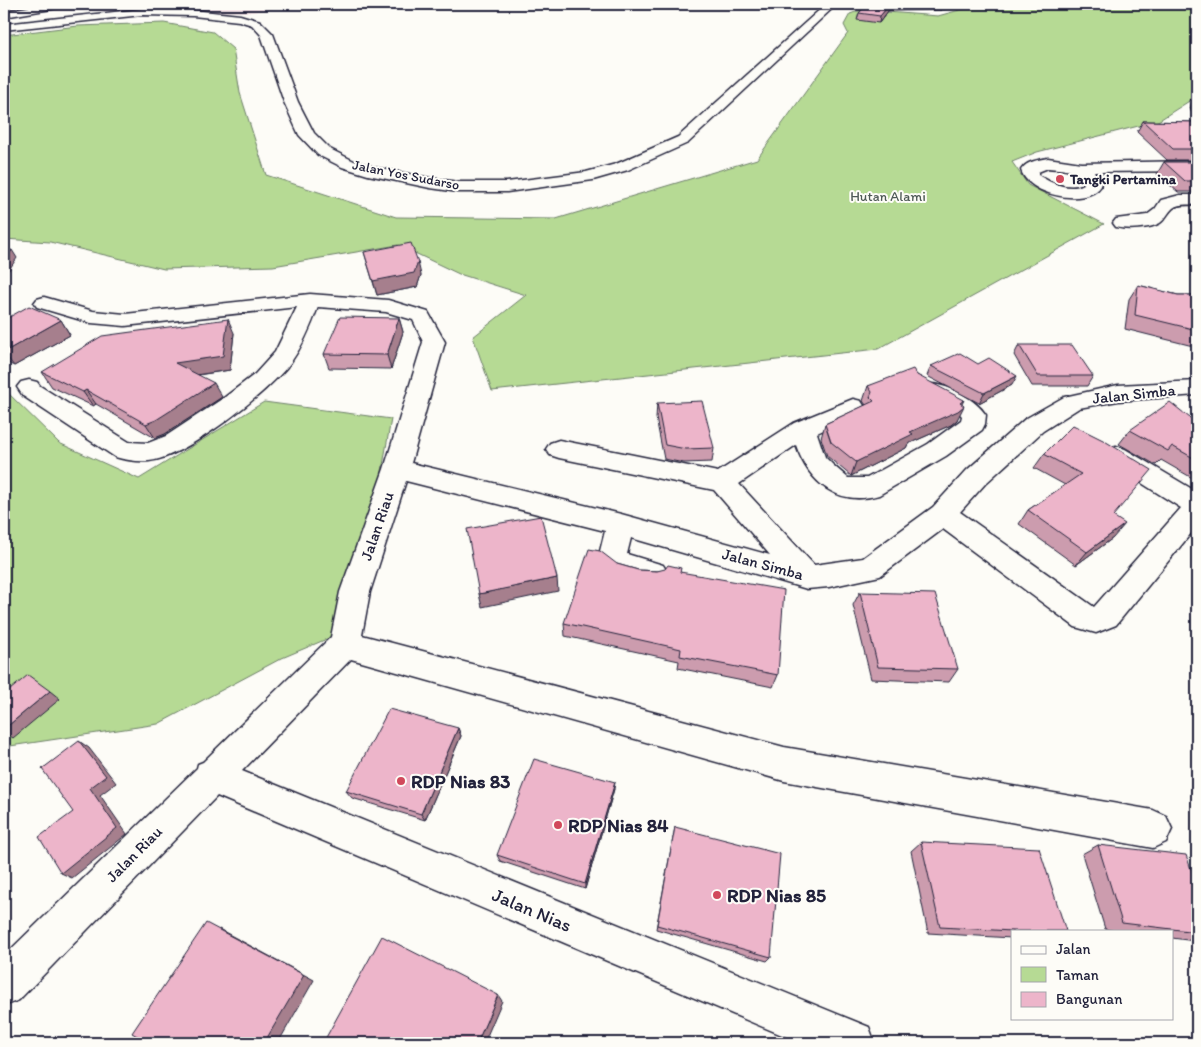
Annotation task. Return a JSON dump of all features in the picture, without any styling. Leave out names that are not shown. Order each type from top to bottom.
[{"type":"street","points":[[4,14],[63,4]]},
{"type":"street","name":"Jalan Yos Sudarso","points":[[4,27],[142,12],[193,12],[240,18],[256,23],[267,34],[292,102],[307,135],[324,152],[348,164],[374,172],[430,183],[458,187],[507,187],[587,177],[622,167],[683,140],[832,4]]},
{"type":"street","points":[[1197,101],[1197,108]]},
{"type":"street","points":[[1081,168],[1197,166]]},
{"type":"street","points":[[1122,223],[1152,220],[1161,214],[1167,204],[1180,200],[1197,200]]},
{"type":"street","points":[[29,387],[31,391],[124,451],[150,452],[162,449],[175,442],[259,381],[283,357],[298,331],[310,300]]},
{"type":"street","name":"Jalan Riau","points":[[4,985],[345,644],[355,592],[397,469],[434,342],[421,316],[388,306],[310,300],[125,320],[91,317],[44,303]]},
{"type":"street","points":[[803,429],[814,461],[834,482],[842,487],[870,488],[937,450],[973,424],[974,415],[968,408],[920,383]]},
{"type":"street","name":"Jalan Simba","points":[[397,469],[621,525],[807,577],[829,575],[870,568],[943,514],[976,477],[1034,425],[1072,402],[1118,393],[1197,388]]},
{"type":"street","points":[[722,482],[803,429],[853,407]]},
{"type":"street","points":[[943,514],[1086,618],[1096,620],[1105,616],[1197,507],[1105,448]]},
{"type":"street","points":[[559,449],[722,482],[807,577]]},
{"type":"street","points":[[621,525],[612,559],[621,565],[653,573]]},
{"type":"street","points":[[345,644],[784,764],[1153,829]]},
{"type":"street","name":"Jalan Nias","points":[[211,776],[852,1043]]},
{"type":"shaded area","points":[[28,4],[295,4],[253,12],[4,10],[4,8]]},
{"type":"green space","name":"Hutan Alami","points":[[981,4],[1197,4],[1197,96],[1158,121],[1037,152],[1012,162],[1028,185],[1104,224],[878,349],[492,391],[473,337],[526,295],[459,274],[398,245],[273,266],[164,269],[50,242],[4,239],[4,35],[78,26],[164,23],[213,32],[233,49],[240,93],[266,175],[396,217],[556,219],[757,159],[848,33],[844,25],[850,14],[861,10],[938,16]]},
{"type":"green space","points":[[4,389],[59,443],[139,479],[264,402],[391,419],[355,627],[282,658],[158,724],[10,746],[4,742]]},
{"type":"building","points":[[867,4],[890,4],[880,16],[859,13]]},
{"type":"building","points":[[1143,121],[1197,122],[1197,149],[1173,149]]},
{"type":"building","points":[[1164,162],[1197,162],[1197,181],[1185,181]]},
{"type":"building","points":[[411,243],[418,262],[414,273],[373,281],[364,252]]},
{"type":"building","points":[[12,250],[4,261],[4,251]]},
{"type":"building","points":[[1138,285],[1178,295],[1197,295],[1197,330],[1135,315]]},
{"type":"building","points":[[29,306],[61,320],[4,352],[4,320]]},
{"type":"building","points":[[340,317],[399,318],[387,355],[324,354]]},
{"type":"building","points":[[228,319],[223,356],[175,363],[214,383],[156,420],[146,424],[86,390],[83,392],[42,372],[102,336]]},
{"type":"building","points":[[1019,345],[1072,345],[1093,376],[1038,376]]},
{"type":"building","points":[[960,353],[978,364],[989,358],[1017,376],[984,393],[931,366]]},
{"type":"building","points":[[913,369],[917,375],[964,400],[960,403],[964,406],[958,411],[910,432],[913,434],[856,462],[831,442],[825,424],[874,401],[870,397],[872,392],[868,386]]},
{"type":"building","points":[[702,401],[714,448],[686,449],[665,445],[657,403]]},
{"type":"building","points":[[1170,402],[1190,418],[1197,420],[1197,460],[1172,446],[1168,451],[1130,430]]},
{"type":"building","points":[[1073,425],[1103,440],[1152,470],[1113,516],[1125,524],[1087,552],[1028,510],[1081,474],[1044,454]]},
{"type":"building","points":[[541,516],[557,578],[479,594],[467,529]]},
{"type":"building","points":[[589,549],[600,551],[617,564],[638,570],[657,571],[665,569],[668,565],[681,568],[680,572],[784,590],[778,675],[680,656],[681,649],[564,623]]},
{"type":"building","points":[[860,592],[935,594],[958,669],[878,667]]},
{"type":"building","points":[[28,675],[50,691],[4,729],[4,695]]},
{"type":"building","name":"RDP Nias 83","points":[[389,709],[458,728],[421,814],[346,791]]},
{"type":"building","points":[[79,741],[106,776],[90,788],[117,828],[61,873],[39,837],[73,812],[42,769]]},
{"type":"building","name":"RDP Nias 84","points":[[534,759],[615,782],[585,884],[497,855]]},
{"type":"building","name":"RDP Nias 85","points":[[675,827],[780,854],[771,957],[657,925]]},
{"type":"building","points":[[921,842],[1039,848],[1066,930],[1011,931],[940,927]]},
{"type":"building","points":[[1098,845],[1186,855],[1197,886],[1197,932],[1122,923]]},
{"type":"building","points":[[206,923],[304,975],[264,1043],[149,1043],[132,1033]]},
{"type":"building","points":[[382,936],[498,995],[477,1043],[323,1043]]},
{"type":"place","name":"Tangki Pertamina","points":[[1060,179]]},
{"type":"place","name":"RDP Nias 83","points":[[401,781]]},
{"type":"place","name":"RDP Nias 84","points":[[558,825]]},
{"type":"place","name":"RDP Nias 85","points":[[717,895]]}]
